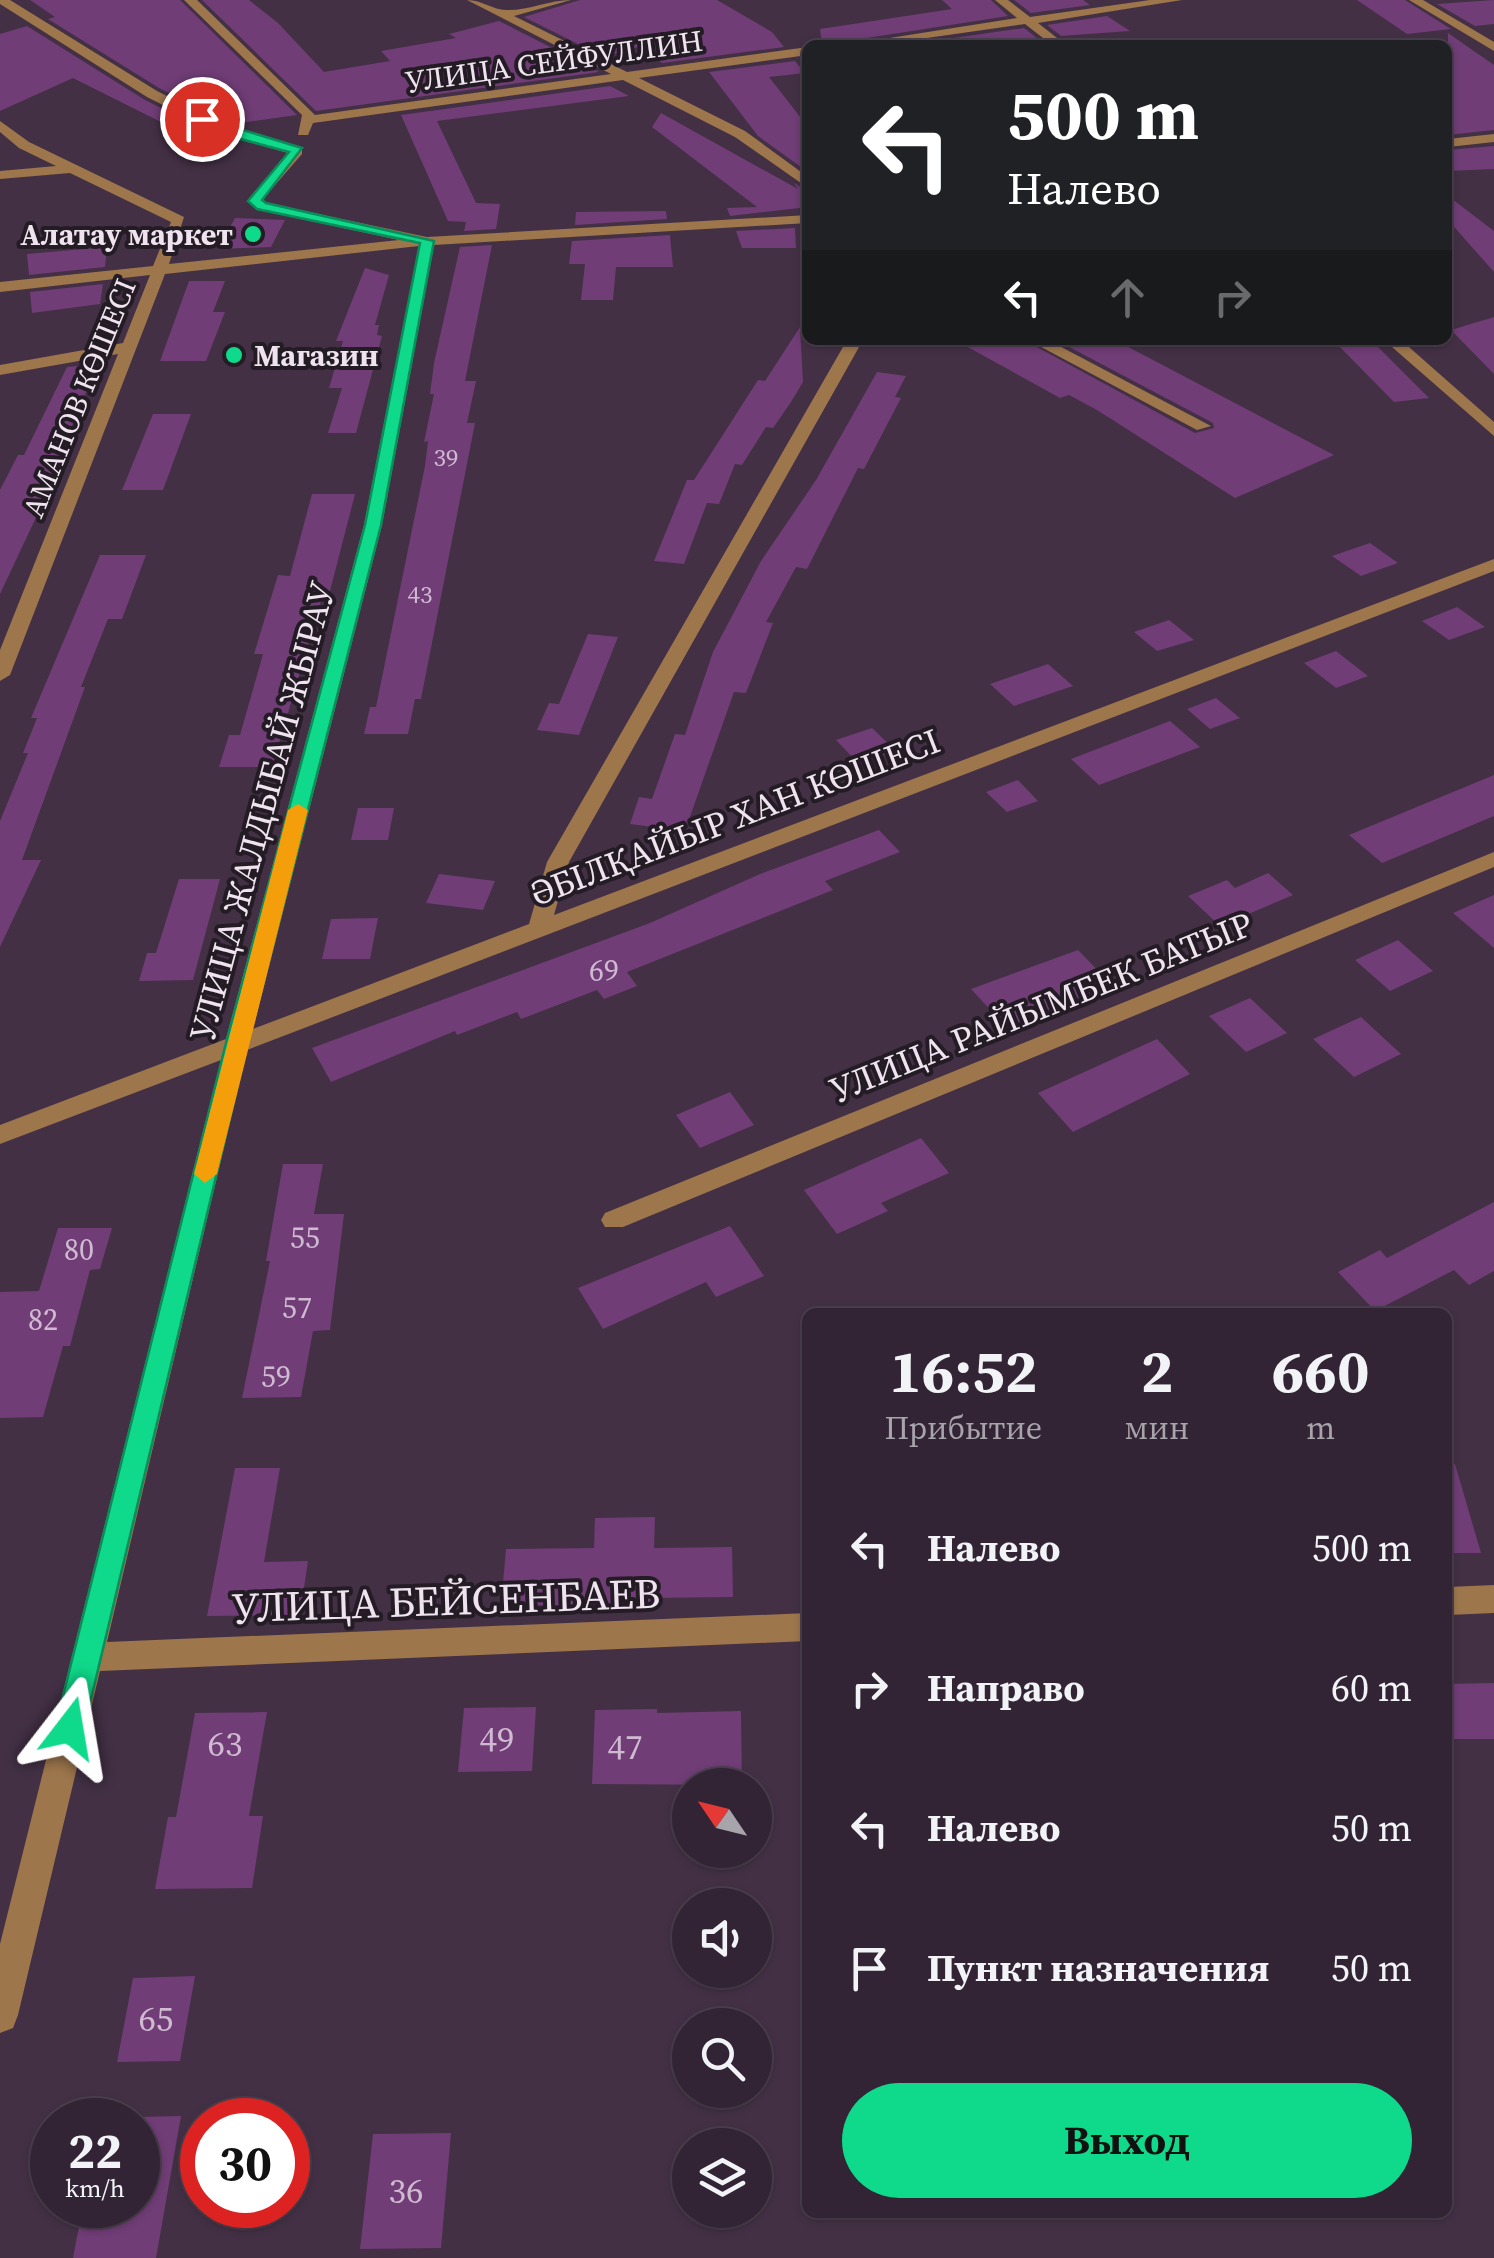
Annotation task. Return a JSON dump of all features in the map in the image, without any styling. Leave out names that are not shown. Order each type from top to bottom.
[{"type":"street","points":[[2,0],[167,101],[226,131],[298,151]]},
{"type":"street","points":[[190,0],[309,114],[298,151],[254,201],[427,241]]},
{"type":"street","points":[[472,0],[740,134],[802,180]]},
{"type":"street","points":[[502,14],[565,0]]},
{"type":"street","points":[[1001,0],[1054,40]]},
{"type":"street","points":[[887,40],[1176,0]]},
{"type":"street","points":[[1416,0],[1494,47]]},
{"type":"street","name":"УЛИЦА СЕЙФУЛЛИН","points":[[307,120],[802,52]]},
{"type":"street","name":"АМАНОВ КӨШЕСІ","points":[[0,125],[24,145],[178,220],[0,674]]},
{"type":"street","points":[[1452,143],[1494,138]]},
{"type":"street","points":[[0,175],[74,169]]},
{"type":"street","points":[[0,287],[427,241],[802,219]]},
{"type":"street","name":"УЛИЦА ЖАЛДЫБАЙ ЖЫРАУ","points":[[0,2015],[237,1043],[373,525],[427,241]]},
{"type":"street","points":[[540,926],[558,862],[852,345]]},
{"type":"street","points":[[1046,345],[1203,426]]},
{"type":"street","points":[[1398,345],[1494,431]]},
{"type":"street","points":[[0,370],[129,348]]},
{"type":"street","name":"ӘБІЛҚАЙЫР ХАН КӨШЕСІ","points":[[0,1135],[1494,565]]},
{"type":"street","name":"УЛИЦА РАЙЫМБЕК БАТЫР","points":[[614,1220],[1494,859]]},
{"type":"street","points":[[1452,1601],[1494,1599]]},
{"type":"street","name":"УЛИЦА БЕЙСЕНБАЕВ","points":[[87,1657],[802,1627]]},
{"type":"building","points":[[30,0],[180,0],[297,115],[232,124],[159,88],[48,19],[55,17]]},
{"type":"building","points":[[202,0],[249,0],[278,23],[324,72],[390,61],[381,51],[456,38],[449,34],[499,21],[599,72],[316,111]]},
{"type":"building","points":[[580,0],[717,0],[772,32],[784,47],[662,63],[642,46],[604,57],[524,17]]},
{"type":"building","points":[[942,0],[991,0],[1008,16],[854,40],[821,40],[820,29],[952,9]]},
{"type":"building","points":[[1014,0],[1083,0],[1090,5],[1031,13]]},
{"type":"building","points":[[1357,0],[1405,0],[1451,29],[1407,34]]},
{"type":"building","points":[[1494,0],[1494,24],[1475,26],[1437,4]]},
{"type":"building","points":[[1107,16],[1130,31],[1061,36],[1047,25]]},
{"type":"building","points":[[27,26],[145,100],[209,132],[189,136],[73,78],[0,111],[0,34]]},
{"type":"building","points":[[1024,28],[1038,39],[1028,40],[940,40]]},
{"type":"building","points":[[1448,33],[1494,65],[1494,130],[1452,135],[1452,40],[1448,40]]},
{"type":"building","points":[[795,61],[802,73],[769,77],[802,119],[802,168],[758,136],[709,72]]},
{"type":"building","points":[[610,86],[629,96],[437,121],[476,203],[500,204],[496,229],[464,231],[466,222],[448,221],[401,115]]},
{"type":"building","points":[[661,113],[798,189],[794,183],[802,188],[802,208],[730,216],[727,208],[757,207],[652,127]]},
{"type":"building","points":[[1494,146],[1494,169],[1452,171],[1452,150]]},
{"type":"building","points":[[1452,199],[1494,231],[1494,272],[1452,225]]},
{"type":"building","points":[[666,211],[667,219],[575,225],[576,212]]},
{"type":"building","points":[[235,218],[285,220],[271,247],[218,249]]},
{"type":"building","points":[[795,228],[796,248],[742,248],[736,231]]},
{"type":"building","points":[[670,235],[673,267],[616,267],[613,300],[581,300],[585,264],[569,264],[572,241]]},
{"type":"building","points":[[492,245],[465,381],[476,381],[467,423],[475,423],[421,699],[415,699],[408,734],[364,734],[370,707],[376,707],[425,466],[428,441],[424,442],[434,394],[430,394],[434,363],[460,247]]},
{"type":"building","points":[[107,247],[105,267],[29,275],[27,254]]},
{"type":"building","points":[[365,268],[389,275],[375,325],[379,325],[377,335],[382,336],[356,433],[328,433],[342,388],[329,388],[343,341],[336,341]]},
{"type":"building","points":[[189,281],[225,281],[213,312],[225,312],[206,361],[160,361]]},
{"type":"building","points":[[103,284],[100,304],[32,313],[30,292]]},
{"type":"building","points":[[1494,317],[1494,374],[1452,331]]},
{"type":"building","points":[[800,327],[803,382],[791,402],[773,428],[766,427],[742,465],[735,464],[719,504],[707,503],[684,564],[654,561],[687,480],[694,480],[758,380],[765,381]]},
{"type":"building","points":[[964,345],[1033,345],[1195,433],[1214,428],[1213,423],[1065,345],[1125,345],[1334,455],[1235,498],[1097,410],[1069,395],[1060,398]]},
{"type":"building","points":[[1338,345],[1376,345],[1429,398],[1394,402]]},
{"type":"building","points":[[98,364],[45,490],[49,490],[0,594],[0,490],[18,455],[24,455],[67,367]]},
{"type":"building","points":[[877,372],[906,376],[895,397],[901,398],[864,469],[858,468],[807,569],[796,567],[766,622],[773,623],[746,693],[734,692],[685,831],[630,824],[639,797],[652,799],[675,734],[685,735],[713,652],[761,561],[816,480]]},
{"type":"building","points":[[153,414],[191,414],[163,490],[122,490]]},
{"type":"building","points":[[312,494],[355,494],[330,591],[324,591],[272,767],[219,767],[229,735],[240,735],[263,654],[254,654],[278,575],[290,576]]},
{"type":"building","points":[[1370,543],[1398,563],[1361,576],[1332,556]]},
{"type":"building","points":[[100,555],[146,555],[122,619],[108,619],[81,687],[85,687],[22,860],[41,860],[0,947],[0,821],[28,753],[23,753],[37,718],[31,718]]},
{"type":"building","points":[[1457,607],[1485,627],[1449,640],[1422,621]]},
{"type":"building","points":[[1169,620],[1194,640],[1157,651],[1134,632]]},
{"type":"building","points":[[588,634],[618,637],[579,735],[537,730],[549,703],[559,704]]},
{"type":"building","points":[[1336,651],[1368,676],[1336,688],[1304,663]]},
{"type":"building","points":[[1048,664],[1073,686],[1014,706],[990,684]]},
{"type":"building","points":[[1216,698],[1240,718],[1210,729],[1187,709]]},
{"type":"building","points":[[1170,721],[1200,747],[1099,785],[1071,759]]},
{"type":"building","points":[[872,728],[896,751],[859,764],[836,740]]},
{"type":"building","points":[[1494,775],[1494,816],[1382,863],[1349,835]]},
{"type":"building","points":[[1018,780],[1038,801],[1007,812],[986,792]]},
{"type":"building","points":[[358,808],[394,808],[388,840],[351,840]]},
{"type":"building","points":[[879,830],[900,852],[825,881],[833,890],[627,972],[637,986],[604,999],[597,990],[521,1019],[517,1012],[457,1035],[455,1031],[331,1082],[312,1048],[650,923],[760,874]]},
{"type":"building","points":[[1268,873],[1293,895],[1220,926],[1188,896],[1227,880],[1235,888]]},
{"type":"building","points":[[439,874],[495,881],[483,910],[426,903]]},
{"type":"building","points":[[179,879],[220,879],[193,980],[139,981],[147,953],[156,953]]},
{"type":"building","points":[[1494,895],[1494,948],[1453,913]]},
{"type":"building","points":[[378,918],[370,959],[322,959],[331,919]]},
{"type":"building","points":[[1398,940],[1433,971],[1390,991],[1355,960]]},
{"type":"building","points":[[1078,950],[1111,984],[1006,1027],[971,989]]},
{"type":"building","points":[[1250,998],[1287,1033],[1246,1052],[1209,1016]]},
{"type":"building","points":[[1361,1017],[1401,1054],[1354,1077],[1313,1039]]},
{"type":"building","points":[[1157,1039],[1190,1074],[1073,1132],[1038,1093]]},
{"type":"building","points":[[730,1092],[754,1125],[700,1148],[676,1115]]},
{"type":"building","points":[[921,1138],[949,1173],[881,1203],[888,1211],[837,1234],[804,1190]]},
{"type":"building","points":[[283,1164],[323,1164],[314,1214],[344,1214],[330,1330],[313,1331],[301,1397],[242,1398],[270,1261],[266,1261]]},
{"type":"building","points":[[1494,1202],[1494,1271],[1469,1285],[1454,1270],[1381,1308],[1372,1308],[1338,1272],[1380,1250],[1387,1258]]},
{"type":"building","points":[[730,1226],[764,1276],[716,1297],[706,1282],[603,1329],[578,1288]]},
{"type":"building","points":[[58,1228],[112,1228],[100,1269],[90,1270],[70,1346],[63,1346],[43,1417],[0,1418],[0,1292],[39,1291]]},
{"type":"building","points":[[1455,1464],[1481,1553],[1452,1553]]},
{"type":"building","points":[[235,1468],[280,1468],[264,1562],[308,1561],[300,1615],[207,1616]]},
{"type":"building","points":[[655,1517],[654,1548],[732,1547],[733,1597],[653,1598],[653,1606],[501,1605],[506,1549],[594,1548],[595,1518]]},
{"type":"building","points":[[1494,1683],[1494,1739],[1452,1739],[1452,1684]]},
{"type":"building","points":[[536,1707],[532,1771],[458,1772],[464,1708]]},
{"type":"building","points":[[595,1710],[741,1711],[742,1768],[672,1768],[672,1785],[592,1784]]},
{"type":"building","points":[[267,1712],[249,1816],[263,1816],[252,1888],[155,1889],[168,1817],[176,1817],[195,1713]]},
{"type":"building","points":[[195,1976],[180,2061],[117,2062],[133,1978]]},
{"type":"building","points":[[160,2116],[180,2116],[180,2122],[156,2258],[73,2258],[79,2228],[160,2228]]},
{"type":"building","points":[[451,2133],[441,2248],[360,2249],[373,2134]]},
{"type":"slow traffic","points":[[205,1174],[298,810]]},
{"type":"place","name":"Алатау маркет","points":[[253,234]]},
{"type":"place","name":"Магазин","points":[[234,355]]},
{"type":"route","points":[[70,1728],[237,1043],[373,525],[427,241],[262,206],[254,201],[298,151],[226,131],[202,119]]}]
